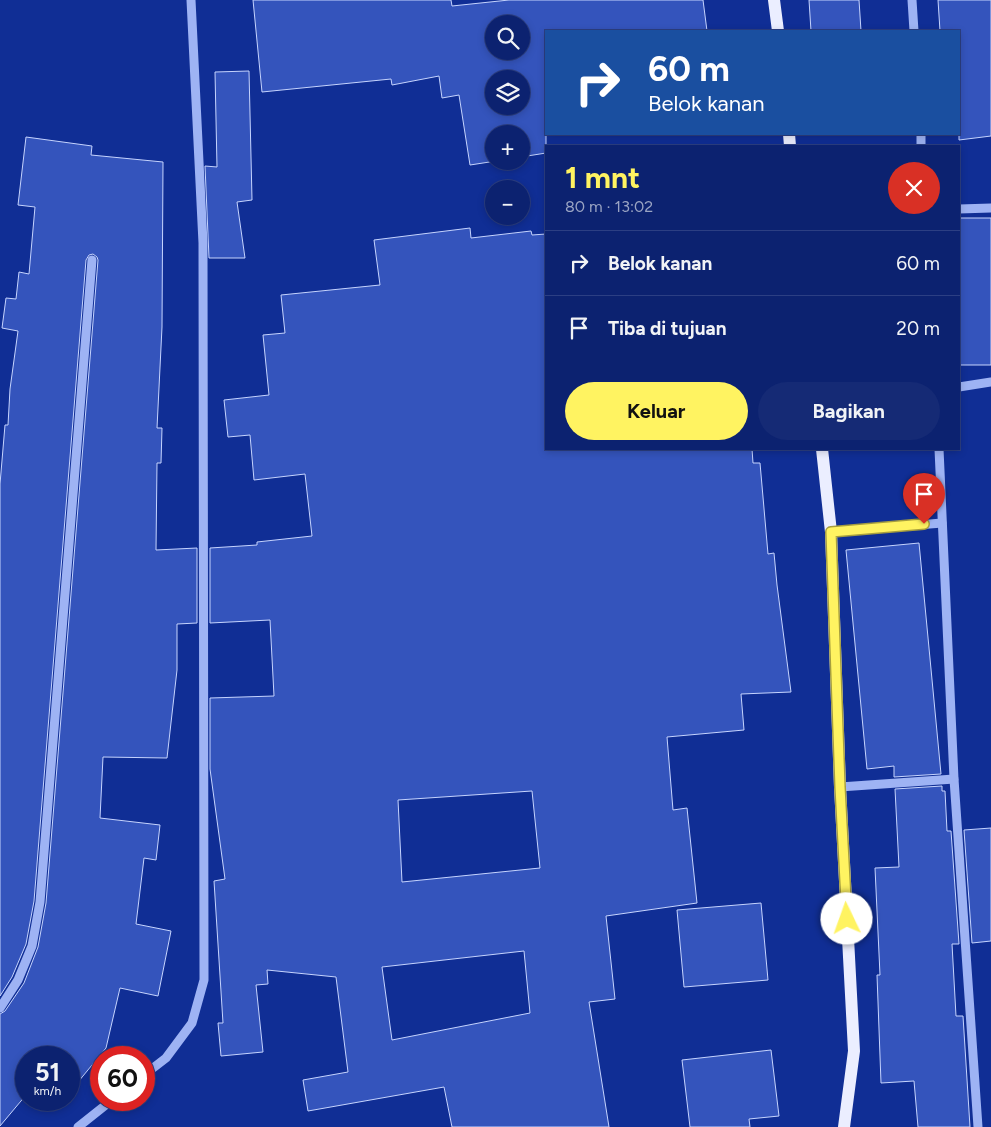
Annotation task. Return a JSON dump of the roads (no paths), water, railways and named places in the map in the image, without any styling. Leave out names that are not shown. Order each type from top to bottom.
[{"type":"main road","points":[[774,0],[778,30]]},
{"type":"main road","points":[[822,450],[831,532],[840,787],[854,1050],[844,1127]]},
{"type":"street","points":[[155,1066],[166,1058],[192,1023],[204,980],[203,243],[191,0]]},
{"type":"street","points":[[912,0],[914,30]]},
{"type":"street","points":[[960,209],[991,208]]},
{"type":"street","points":[[0,1008],[18,980],[32,946],[40,902],[92,260]]},
{"type":"street","points":[[960,387],[991,382]]},
{"type":"street","points":[[939,450],[954,779],[978,1127]]},
{"type":"street","points":[[831,532],[942,523]]},
{"type":"street","points":[[840,787],[954,779]]},
{"type":"street","points":[[78,1127],[98,1111]]}]
